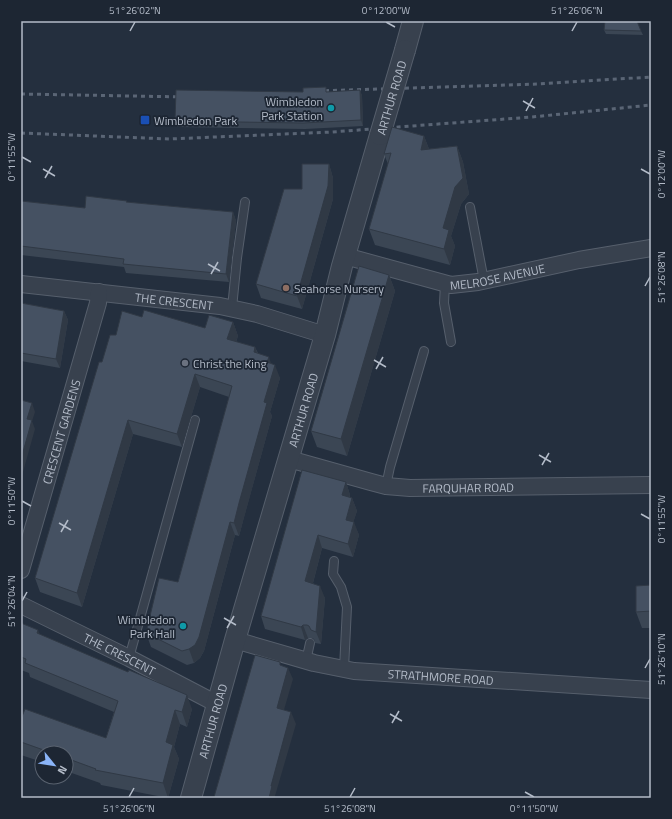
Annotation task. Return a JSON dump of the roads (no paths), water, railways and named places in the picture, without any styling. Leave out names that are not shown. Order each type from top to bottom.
[{"type":"street","name":"ARTHUR ROAD","points":[[191,798],[413,21]]},
{"type":"street","name":"MELROSE AVENUE","points":[[345,256],[451,285],[484,280],[579,260],[651,248]]},
{"type":"street","name":"THE CRESCENT","points":[[21,284],[232,308],[324,335]]},
{"type":"street","name":"CRESCENT GARDENS","points":[[21,570],[98,303],[99,292]]},
{"type":"street","name":"FARQUHAR ROAD","points":[[289,459],[386,486],[410,488],[651,486]]},
{"type":"street","name":"THE CRESCENT","points":[[21,605],[129,658],[217,704]]},
{"type":"street","name":"STRATHMORE ROAD","points":[[235,640],[306,661],[354,671],[651,690]]},
{"type":"lane","points":[[232,308],[245,202]]},
{"type":"lane","points":[[470,207],[484,280]]},
{"type":"lane","points":[[445,284],[444,303],[451,342]]},
{"type":"lane","points":[[386,486],[390,467],[424,351]]},
{"type":"lane","points":[[129,658],[195,420]]},
{"type":"lane","points":[[334,561],[333,574],[341,587],[347,607],[344,669]]},
{"type":"lane","points":[[306,661],[310,643]]},
{"type":"railway","points":[[317,91],[537,84],[651,77]]},
{"type":"railway","points":[[21,94],[187,97]]},
{"type":"railway","points":[[21,133],[169,139],[332,132],[532,117],[651,105]]},
{"type":"place","name":"Wimbledon Park Station","points":[[331,108]]},
{"type":"place","name":"Wimbledon Park","points":[[145,120]]},
{"type":"place","name":"Seahorse Nursery","points":[[286,288]]},
{"type":"place","name":"Christ the King","points":[[185,363]]},
{"type":"place","name":"Wimbledon Park Hall","points":[[183,626]]}]
